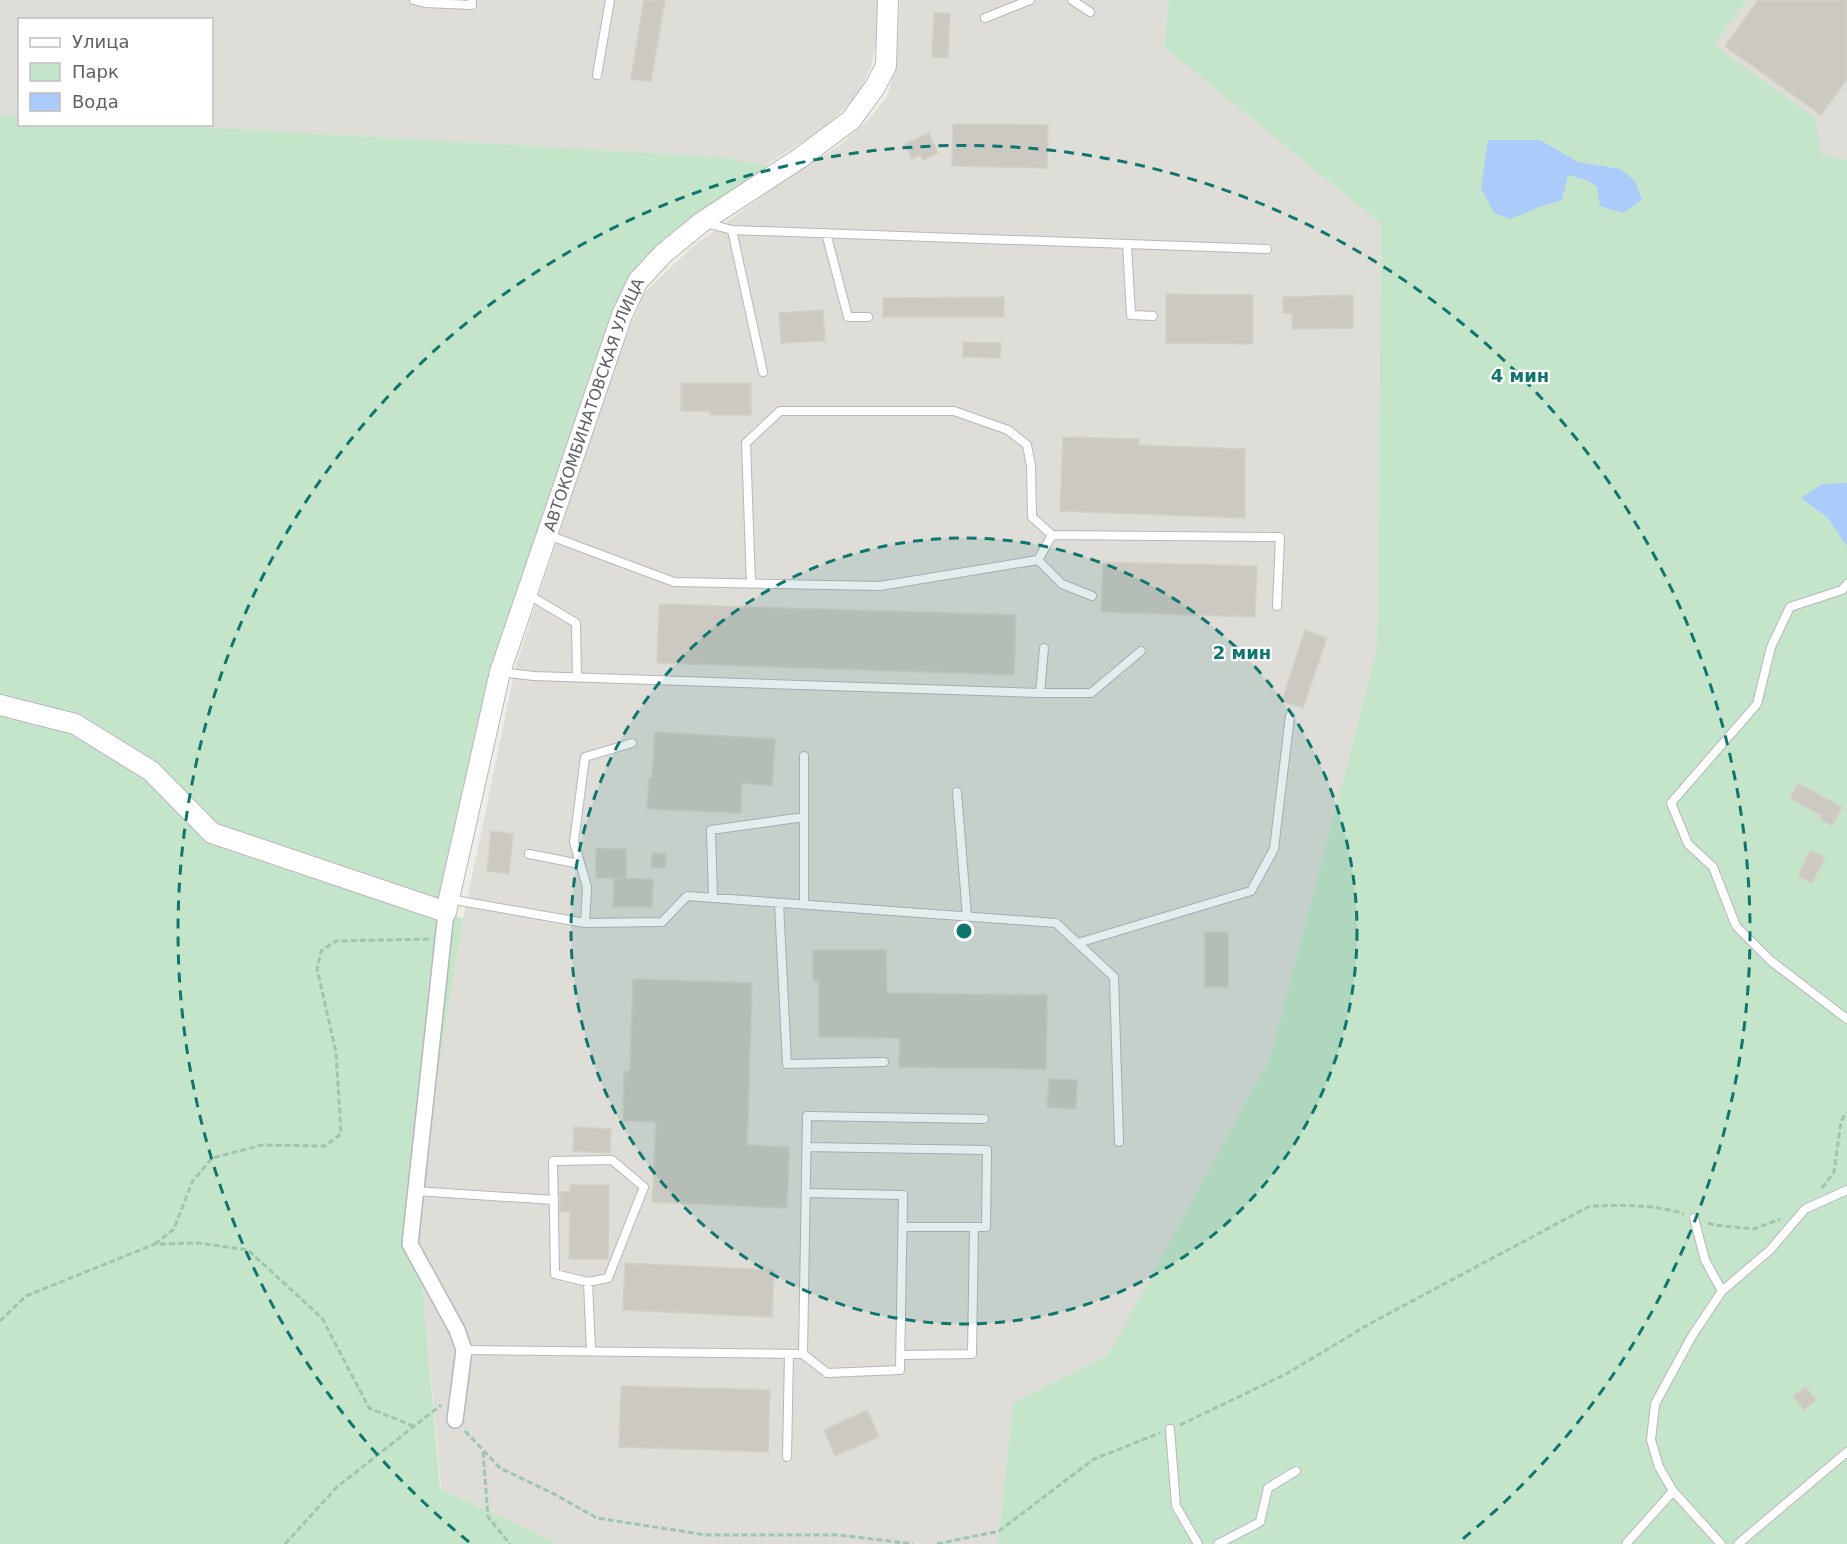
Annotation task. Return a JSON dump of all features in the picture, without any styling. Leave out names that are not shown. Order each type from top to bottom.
[{"type":"street","name":"АВТОКОМБИНАТОВСКАЯ УЛИЦА","points":[[447,905],[500,672],[622,315],[638,281],[664,253],[702,222],[800,158],[851,120],[875,87],[886,66],[888,0]]},
{"type":"street","points":[[0,705],[75,724],[151,771],[212,832],[447,905],[410,1244],[457,1330],[464,1350],[455,1420]]},
{"type":"lane","points":[[414,0],[425,3],[472,5],[472,0]]},
{"type":"lane","points":[[597,75],[610,0]]},
{"type":"lane","points":[[984,18],[1030,0]]},
{"type":"lane","points":[[1072,0],[1090,12]]},
{"type":"lane","points":[[702,222],[732,230],[1267,249]]},
{"type":"lane","points":[[732,230],[764,372]]},
{"type":"lane","points":[[826,233],[848,317],[868,317]]},
{"type":"lane","points":[[1127,244],[1131,315],[1153,316]]},
{"type":"lane","points":[[751,584],[746,443],[780,411],[954,411],[1008,430],[1027,445],[1031,466],[1032,517],[1052,535],[1280,537],[1277,606]]},
{"type":"lane","points":[[1038,560],[1052,535]]},
{"type":"lane","points":[[548,536],[674,582],[880,586],[1038,560]]},
{"type":"lane","points":[[1038,560],[1062,584],[1092,596]]},
{"type":"lane","points":[[1847,584],[1842,590],[1790,607],[1771,647],[1757,704],[1671,803],[1688,844],[1713,867],[1736,926],[1771,961],[1847,1019]]},
{"type":"lane","points":[[527,594],[576,623],[578,678]]},
{"type":"lane","points":[[1041,693],[1044,648]]},
{"type":"lane","points":[[500,672],[578,678],[1091,693],[1141,651]]},
{"type":"lane","points":[[1078,944],[1251,891],[1274,849],[1290,716]]},
{"type":"lane","points":[[585,923],[587,887],[574,842],[585,757],[632,743]]},
{"type":"lane","points":[[804,756],[804,904]]},
{"type":"lane","points":[[957,792],[967,916]]},
{"type":"lane","points":[[713,898],[711,830],[804,818]]},
{"type":"lane","points":[[529,854],[580,864]]},
{"type":"lane","points":[[447,905],[585,923],[662,922],[687,896],[1056,923],[1114,977],[1119,1142]]},
{"type":"lane","points":[[779,903],[787,1064],[884,1062]]},
{"type":"lane","points":[[803,1354],[807,1116],[984,1119]]},
{"type":"lane","points":[[807,1147],[987,1150],[986,1227],[903,1227]]},
{"type":"lane","points":[[553,1161],[612,1161],[644,1187],[608,1278],[588,1282],[555,1274],[554,1200],[553,1161]]},
{"type":"lane","points":[[1721,1544],[1673,1491],[1659,1467],[1651,1440],[1655,1404],[1692,1336],[1722,1291],[1770,1250],[1805,1209],[1847,1190]]},
{"type":"lane","points":[[414,1191],[554,1200]]},
{"type":"lane","points":[[464,1350],[803,1354],[827,1373],[900,1370],[903,1195],[806,1193]]},
{"type":"lane","points":[[1694,1218],[1705,1260],[1722,1291]]},
{"type":"lane","points":[[900,1355],[972,1354],[974,1227]]},
{"type":"lane","points":[[588,1282],[591,1351]]},
{"type":"lane","points":[[787,1457],[789,1354]]},
{"type":"lane","points":[[1170,1429],[1176,1506],[1198,1544]]},
{"type":"lane","points":[[1738,1544],[1847,1452]]},
{"type":"lane","points":[[1218,1544],[1260,1522],[1268,1488],[1296,1471]]},
{"type":"lane","points":[[1626,1544],[1673,1491]]},
{"type":"path","points":[[0,1321],[26,1296],[155,1244],[174,1229],[192,1182],[213,1158],[262,1145],[325,1146],[341,1134],[336,1052],[317,969],[321,951],[336,941],[443,939]]},
{"type":"path","points":[[937,1544],[999,1531],[1094,1459],[1170,1429],[1286,1374],[1371,1323],[1590,1206],[1617,1205],[1672,1210],[1714,1225],[1754,1228],[1805,1209],[1834,1172],[1841,1121],[1847,1112]]},
{"type":"path","points":[[155,1244],[199,1243],[248,1250],[322,1318],[369,1408],[413,1426]]},
{"type":"path","points":[[285,1544],[337,1487],[459,1391]]},
{"type":"path","points":[[455,1420],[500,1468],[597,1518],[706,1535],[839,1535],[913,1544]]},
{"type":"path","points":[[483,1450],[489,1517],[510,1544]]},
{"type":"shaded area","points":[[0,0],[881,0],[878,34],[871,68],[857,96],[823,129],[766,165],[720,157],[185,126],[213,126],[213,18],[18,18],[18,116],[0,115]]},
{"type":"shaded area","points":[[900,0],[1169,0],[1164,47],[1381,224],[1377,650],[1270,1058],[1109,1355],[1013,1404],[998,1544],[558,1544],[441,1488],[417,1220],[429,1126],[463,919],[516,665],[616,361],[645,292],[692,247],[784,181],[841,144],[870,118],[887,96],[897,65]]},
{"type":"shaded area","points":[[1747,0],[1847,0],[1847,159],[1822,156],[1714,45]]},
{"type":"green space","points":[[1169,0],[1747,0],[1714,45],[1815,118],[1822,156],[1847,159],[1847,1544],[998,1544],[1013,1403],[1109,1354],[1270,1058],[1377,650],[1381,224],[1164,47]]},
{"type":"green space","points":[[0,115],[18,116],[18,126],[185,126],[720,157],[766,165],[774,174],[638,281],[500,672],[446,912],[463,919],[429,1126],[417,1220],[440,1488],[558,1544],[0,1544]]},
{"type":"water","points":[[1488,140],[1540,140],[1578,162],[1620,169],[1635,181],[1642,200],[1623,213],[1600,206],[1597,187],[1587,180],[1568,175],[1562,200],[1511,219],[1494,213],[1481,188]]},
{"type":"water","points":[[1847,483],[1846,545],[1827,517],[1801,498],[1822,484]]},
{"type":"building","points":[[644,0],[665,0],[651,82],[631,79]]},
{"type":"building","points":[[1758,0],[1847,0],[1847,79],[1821,115],[1725,46]]},
{"type":"building","points":[[934,13],[950,13],[948,58],[932,57]]},
{"type":"building","points":[[953,124],[1048,125],[1047,168],[952,166]]},
{"type":"building","points":[[929,133],[938,153],[923,160],[921,155],[912,159],[905,144]]},
{"type":"building","points":[[1166,294],[1253,295],[1253,344],[1166,343]]},
{"type":"building","points":[[1353,295],[1353,328],[1292,329],[1292,313],[1283,313],[1283,297]]},
{"type":"building","points":[[1004,297],[1004,317],[883,317],[883,298]]},
{"type":"building","points":[[823,310],[825,341],[781,343],[779,313]]},
{"type":"building","points":[[963,342],[1001,343],[1000,358],[963,357]]},
{"type":"building","points":[[681,383],[751,383],[751,415],[710,415],[710,411],[681,411]]},
{"type":"building","points":[[1063,437],[1139,439],[1138,445],[1245,449],[1245,518],[1060,511]]},
{"type":"building","points":[[1103,562],[1257,566],[1255,617],[1101,612]]},
{"type":"building","points":[[659,604],[1016,615],[1014,675],[657,663]]},
{"type":"building","points":[[1305,630],[1327,638],[1303,708],[1282,701]]},
{"type":"building","points":[[655,732],[775,739],[772,786],[742,783],[741,813],[647,809]]},
{"type":"building","points":[[1798,783],[1842,807],[1832,826],[1820,819],[1822,816],[1790,798]]},
{"type":"building","points":[[491,831],[513,834],[509,874],[487,871]]},
{"type":"building","points":[[596,848],[626,849],[626,878],[596,878]]},
{"type":"building","points":[[1810,850],[1825,857],[1812,883],[1798,876]]},
{"type":"building","points":[[652,853],[666,854],[665,868],[651,868]]},
{"type":"building","points":[[614,878],[653,879],[652,907],[613,907]]},
{"type":"building","points":[[1205,932],[1228,932],[1228,987],[1205,987]]},
{"type":"building","points":[[813,950],[886,950],[887,993],[1047,995],[1046,1069],[899,1067],[900,1038],[819,1037],[819,981],[813,981]]},
{"type":"building","points":[[633,979],[752,983],[747,1145],[789,1147],[787,1208],[652,1202],[656,1122],[623,1121],[624,1071],[630,1071]]},
{"type":"building","points":[[1049,1079],[1077,1080],[1076,1109],[1047,1107]]},
{"type":"building","points":[[574,1127],[611,1129],[610,1153],[573,1151]]},
{"type":"building","points":[[570,1185],[609,1185],[608,1259],[569,1259],[570,1212],[560,1212],[560,1192],[570,1192]]},
{"type":"building","points":[[625,1263],[774,1270],[772,1317],[623,1310]]},
{"type":"building","points":[[621,1386],[770,1390],[768,1452],[619,1447]]},
{"type":"building","points":[[1806,1387],[1816,1400],[1804,1410],[1793,1396]]},
{"type":"building","points":[[867,1410],[879,1437],[835,1456],[824,1430]]}]
